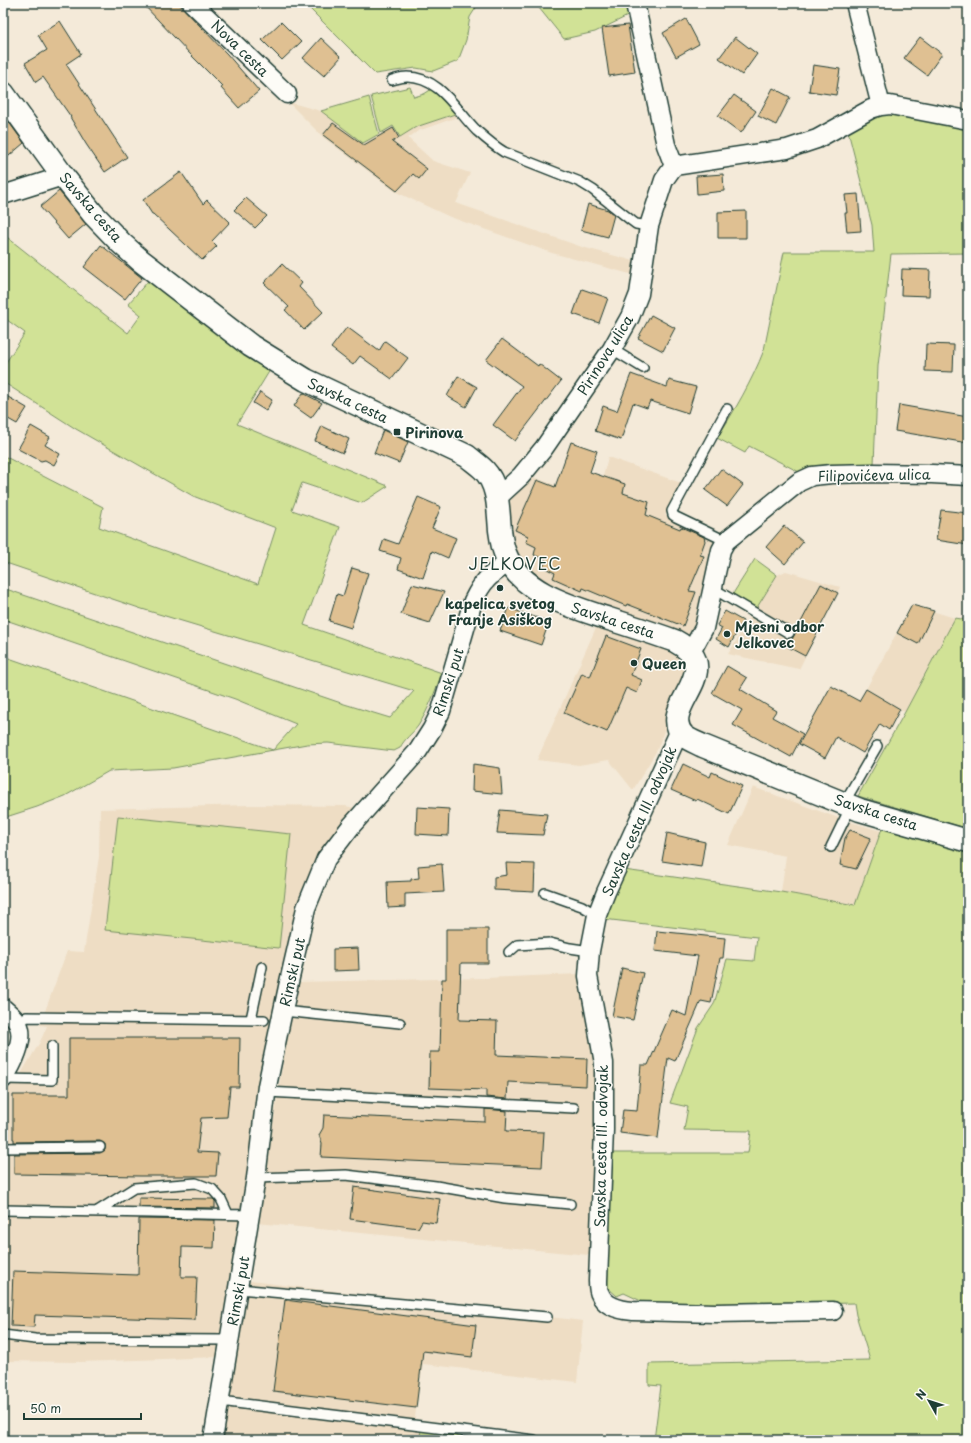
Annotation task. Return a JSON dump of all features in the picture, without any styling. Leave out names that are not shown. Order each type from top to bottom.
[{"type":"street","name":"Nova cesta","points":[[192,3],[287,94]]},
{"type":"street","points":[[855,3],[881,106]]},
{"type":"street","points":[[636,8],[666,145],[674,166],[787,149],[817,139],[871,109],[881,106],[890,106],[968,120]]},
{"type":"street","name":"Savska cesta","points":[[3,94],[93,214],[140,260],[251,346],[313,384],[467,456],[484,470],[494,485],[498,498],[501,538],[504,552],[509,562],[530,585],[563,603],[675,641],[685,646],[691,652]]},
{"type":"street","name":"Pirinova ulica","points":[[498,498],[522,476],[544,448],[612,349],[630,316],[639,294],[649,226],[661,187],[674,166]]},
{"type":"street","points":[[3,194],[63,176]]},
{"type":"street","name":"Filipovićeva ulica","points":[[691,652],[704,628],[721,550],[726,541],[799,482],[812,476],[832,474],[874,473],[968,476]]},
{"type":"street","name":"Rimski put","points":[[213,1440],[239,1289],[256,1178],[267,1092],[282,1011],[306,908],[326,859],[352,825],[418,751],[432,729],[441,711],[473,601],[480,586],[487,578],[509,562]]},
{"type":"street","points":[[680,730],[677,723],[677,715],[696,674],[697,666],[691,652]]},
{"type":"street","name":"Savska cesta","points":[[680,730],[685,737],[703,746],[848,805],[968,840]]},
{"type":"street","name":"Savska cesta III. odvojak","points":[[680,730],[606,892],[597,915],[590,951],[588,976],[604,1063],[604,1130],[598,1281],[600,1294],[605,1301],[613,1307],[633,1311],[716,1313],[833,1311]]},
{"type":"street","points":[[3,1008],[15,1019],[19,1025],[20,1033],[18,1047],[11,1067],[3,1079]]},
{"type":"lane","points":[[392,80],[405,77],[418,78],[432,84],[442,91],[477,131],[493,145],[504,152],[580,182],[636,224],[649,226]]},
{"type":"lane","points":[[612,349],[642,368]]},
{"type":"lane","points":[[726,541],[676,517],[673,515],[672,511],[727,409]]},
{"type":"lane","points":[[712,588],[789,633]]},
{"type":"lane","points":[[831,847],[848,805],[877,746]]},
{"type":"lane","points":[[545,893],[582,906],[597,915]]},
{"type":"lane","points":[[509,952],[517,945],[550,943],[590,951]]},
{"type":"lane","points":[[250,1020],[262,967]]},
{"type":"lane","points":[[282,1011],[400,1022]]},
{"type":"lane","points":[[19,1025],[26,1017],[264,1020]]},
{"type":"lane","points":[[3,1079],[52,1080],[52,1046]]},
{"type":"lane","points":[[267,1092],[574,1108]]},
{"type":"lane","points":[[3,1148],[100,1147]]},
{"type":"lane","points":[[256,1178],[346,1175],[436,1186],[505,1198],[570,1204]]},
{"type":"lane","points":[[96,1212],[134,1188],[196,1183],[212,1189],[221,1199],[228,1214]]},
{"type":"lane","points":[[3,1210],[250,1215]]},
{"type":"lane","points":[[239,1289],[547,1317]]},
{"type":"lane","points":[[3,1335],[35,1338],[230,1340]]},
{"type":"lane","points":[[220,1401],[534,1440]]},
{"type":"shaded area","points":[[288,102],[321,111],[364,143],[393,127],[400,137],[416,127],[455,114],[463,115],[418,131],[408,138],[433,161],[470,173],[456,203],[582,247],[638,262],[634,275],[552,253],[450,217],[396,192],[324,138]]},
{"type":"shaded area","points":[[608,457],[681,483],[665,515],[714,540],[694,624],[689,635],[682,637],[547,585],[531,573],[520,559],[510,531],[507,507],[514,494],[530,476],[597,500]]},
{"type":"shaded area","points":[[786,571],[840,587],[799,669],[728,654],[777,575]]},
{"type":"shaded area","points":[[912,605],[955,618],[905,712],[866,689]]},
{"type":"shaded area","points":[[598,623],[674,653],[684,661],[685,674],[657,750],[633,790],[609,760],[579,765],[537,760]]},
{"type":"shaded area","points":[[753,787],[844,820],[881,831],[855,905],[781,892],[786,856],[728,845]]},
{"type":"shaded area","points":[[250,805],[346,806],[354,808],[332,836],[319,859],[219,1357],[81,1362],[3,1361],[3,1096],[22,1072],[40,1042],[47,1026],[40,1025],[67,951],[84,952],[99,857],[100,809]]},
{"type":"shaded area","points":[[580,974],[595,1053],[597,1088],[595,1190],[589,1255],[257,1223],[296,982],[485,978]]},
{"type":"shaded area","points":[[250,1281],[583,1321],[577,1382],[423,1364],[413,1430],[421,1431],[419,1440],[221,1440]]},
{"type":"green space","points":[[304,3],[479,3],[470,17],[466,40],[458,61],[433,71],[416,68],[375,74]]},
{"type":"green space","points":[[535,3],[650,3],[648,6],[595,32],[564,39]]},
{"type":"green space","points":[[410,87],[414,97],[424,94],[432,89],[455,114],[416,127],[400,137],[393,126],[381,133],[371,96]]},
{"type":"green space","points":[[369,97],[379,134],[363,143],[321,111]]},
{"type":"green space","points":[[884,113],[968,127],[968,253],[891,254],[878,366],[874,464],[819,468],[801,473],[749,446],[745,453],[717,438],[743,395],[764,350],[784,252],[874,252],[872,225],[848,131],[873,117]]},
{"type":"green space","points":[[3,234],[128,333],[141,315],[128,304],[149,280],[198,320],[270,370],[237,424],[388,486],[362,503],[302,483],[292,510],[340,527],[304,625],[442,673],[432,700],[422,720],[400,748],[394,751],[328,743],[307,744],[173,768],[109,771],[65,796],[3,818],[3,656],[273,750],[296,724],[235,699],[3,619],[3,588],[341,703],[390,718],[414,691],[142,609],[3,562],[4,456],[103,507],[99,527],[258,584],[276,528],[193,496],[76,429],[3,382],[3,367],[25,333],[3,317]]},
{"type":"green space","points":[[755,559],[777,575],[756,609],[733,595]]},
{"type":"green space","points":[[955,618],[968,620],[968,829],[858,796]]},
{"type":"green space","points":[[118,816],[291,834],[279,948],[105,930]]},
{"type":"green space","points":[[885,827],[968,852],[968,1440],[654,1440],[661,1386],[649,1385],[649,1364],[870,1360],[856,1315],[854,1303],[714,1306],[644,1304],[624,1293],[617,1296],[607,1287],[603,1270],[610,1153],[748,1153],[751,1131],[684,1130],[688,1107],[670,1103],[698,1028],[714,1004],[727,959],[754,961],[757,937],[603,919],[624,870],[781,892],[855,905],[881,831]]},
{"type":"green space","points":[[421,1431],[493,1440],[419,1440]]},
{"type":"building","points":[[142,3],[178,3],[227,54],[259,91],[239,108],[221,88],[222,86]]},
{"type":"building","points":[[686,19],[699,44],[676,57],[663,33]]},
{"type":"building","points":[[60,21],[81,54],[66,64],[127,157],[105,172],[86,144],[71,117],[43,77],[36,82],[25,63],[47,50],[38,35]]},
{"type":"building","points":[[281,22],[301,42],[282,60],[262,40]]},
{"type":"building","points":[[628,25],[635,72],[609,76],[602,28]]},
{"type":"building","points":[[735,37],[757,54],[742,75],[719,58]]},
{"type":"building","points":[[920,37],[942,54],[927,75],[904,58]]},
{"type":"building","points":[[321,38],[341,57],[324,76],[303,58]]},
{"type":"building","points":[[813,65],[840,69],[836,95],[809,91]]},
{"type":"building","points":[[773,88],[790,97],[776,125],[758,116]]},
{"type":"building","points":[[734,95],[756,111],[741,133],[718,116]]},
{"type":"building","points":[[3,114],[24,143],[3,161]]},
{"type":"building","points":[[333,123],[364,145],[393,128],[399,138],[392,142],[427,169],[419,179],[413,174],[397,191],[323,135]]},
{"type":"building","points":[[181,172],[203,204],[207,200],[230,222],[212,241],[217,246],[202,260],[152,214],[143,200]]},
{"type":"building","points":[[723,174],[724,191],[697,194],[696,176]]},
{"type":"building","points":[[59,191],[86,224],[68,239],[40,207]]},
{"type":"building","points":[[858,194],[861,231],[847,232],[845,195]]},
{"type":"building","points":[[246,198],[267,216],[255,228],[234,210]]},
{"type":"building","points":[[588,204],[608,210],[614,215],[608,237],[581,230]]},
{"type":"building","points":[[746,211],[746,238],[718,238],[718,212]]},
{"type":"building","points":[[101,245],[142,278],[125,299],[84,267]]},
{"type":"building","points":[[282,264],[302,283],[299,287],[323,312],[304,330],[285,310],[289,307],[264,283]]},
{"type":"building","points":[[902,269],[930,270],[929,296],[901,295]]},
{"type":"building","points":[[582,289],[608,298],[599,323],[573,314]]},
{"type":"building","points":[[651,315],[675,328],[663,351],[638,338]]},
{"type":"building","points":[[347,327],[379,351],[385,341],[408,358],[392,379],[360,356],[353,365],[331,348]]},
{"type":"building","points":[[502,339],[561,381],[515,441],[493,425],[522,386],[486,360]]},
{"type":"building","points":[[926,344],[954,345],[953,372],[925,371]]},
{"type":"building","points":[[631,374],[667,387],[669,380],[696,387],[688,413],[650,401],[647,408],[633,403],[621,440],[595,431],[603,406],[617,411]]},
{"type":"building","points":[[458,376],[477,387],[466,407],[447,396]]},
{"type":"building","points":[[260,392],[272,400],[266,411],[253,403]]},
{"type":"building","points":[[303,393],[322,403],[311,418],[294,406]]},
{"type":"building","points":[[3,394],[27,408],[17,424],[3,416]]},
{"type":"building","points":[[899,405],[968,417],[968,443],[895,431]]},
{"type":"building","points":[[31,426],[50,437],[45,445],[60,454],[54,465],[45,460],[41,461],[18,449]]},
{"type":"building","points":[[322,426],[349,439],[343,453],[315,441]]},
{"type":"building","points":[[383,430],[408,442],[399,463],[374,453]]},
{"type":"building","points":[[571,442],[597,451],[590,472],[625,484],[623,493],[649,502],[646,515],[704,537],[705,541],[700,555],[704,556],[689,591],[696,592],[683,626],[627,604],[626,606],[583,588],[582,591],[553,578],[555,573],[543,567],[546,560],[534,555],[536,547],[526,542],[528,536],[515,530],[537,480],[555,487]]},
{"type":"building","points":[[721,469],[743,485],[727,506],[705,490]]},
{"type":"building","points":[[418,497],[441,507],[432,528],[456,538],[448,558],[432,551],[423,578],[398,569],[401,558],[380,551],[384,539],[398,544]]},
{"type":"building","points":[[941,510],[968,513],[968,545],[936,540]]},
{"type":"building","points":[[784,526],[803,542],[785,564],[766,547]]},
{"type":"building","points":[[352,568],[368,573],[351,628],[329,621],[337,594],[343,596]]},
{"type":"building","points":[[412,584],[444,592],[430,623],[401,614]]},
{"type":"building","points":[[821,584],[838,593],[805,656],[788,647]]},
{"type":"building","points":[[912,605],[934,611],[918,644],[897,633]]},
{"type":"building","points":[[509,608],[549,622],[541,645],[500,631]]},
{"type":"building","name":"Mjesni odbor Jelkovec","points":[[725,611],[743,621],[729,647],[716,639],[722,628],[717,625]]},
{"type":"building","points":[[606,636],[641,649],[631,675],[642,680],[637,693],[626,688],[607,732],[564,713],[582,673],[590,677]]},
{"type":"building","points":[[727,666],[747,678],[740,689],[776,711],[772,717],[803,734],[791,757],[733,725],[742,710],[712,693]]},
{"type":"building","points":[[831,686],[859,701],[866,689],[900,709],[889,730],[880,724],[863,753],[836,737],[825,758],[799,744]]},
{"type":"building","points":[[473,764],[500,768],[502,794],[472,791]]},
{"type":"building","points":[[683,764],[710,777],[712,772],[742,786],[729,814],[697,799],[696,801],[671,790]]},
{"type":"building","points":[[417,807],[449,809],[448,836],[416,834]]},
{"type":"building","points":[[500,810],[547,814],[543,835],[497,833]]},
{"type":"building","points":[[850,830],[871,838],[856,869],[840,865],[845,838]]},
{"type":"building","points":[[667,833],[705,842],[701,867],[662,861]]},
{"type":"building","points":[[506,863],[535,864],[534,892],[494,890],[494,877],[507,875]]},
{"type":"building","points":[[442,864],[444,892],[405,894],[405,907],[388,908],[387,882],[411,881],[411,879],[419,878],[418,866]]},
{"type":"building","points":[[446,929],[488,929],[488,963],[461,963],[459,1020],[497,1021],[496,1055],[587,1059],[586,1086],[508,1082],[507,1099],[486,1097],[486,1090],[429,1088],[430,1052],[440,1052],[442,979],[446,979]]},
{"type":"building","points":[[657,931],[725,938],[723,958],[720,958],[711,1003],[701,1001],[675,1061],[668,1058],[658,1138],[620,1133],[623,1110],[637,1111],[641,1065],[648,1065],[672,1010],[686,1016],[698,956],[655,951]]},
{"type":"building","points":[[358,948],[359,970],[333,971],[333,949]]},
{"type":"building","points":[[622,968],[643,973],[633,1020],[612,1016]]},
{"type":"building","points":[[69,1038],[240,1038],[239,1087],[230,1087],[227,1117],[201,1118],[197,1152],[218,1153],[216,1176],[14,1174],[14,1154],[100,1153],[105,1150],[105,1144],[100,1141],[14,1142],[13,1139],[13,1095],[69,1095]]},
{"type":"building","points":[[485,1109],[507,1111],[506,1131],[544,1132],[542,1167],[321,1157],[322,1144],[319,1135],[323,1128],[324,1115],[485,1122]]},
{"type":"building","points":[[354,1187],[440,1199],[436,1223],[422,1221],[418,1228],[350,1219]]},
{"type":"building","points":[[139,1198],[213,1199],[215,1201],[215,1208],[139,1207]]},
{"type":"building","points":[[139,1219],[215,1220],[214,1248],[182,1247],[181,1277],[197,1277],[195,1320],[35,1315],[34,1327],[11,1326],[13,1271],[138,1275]]},
{"type":"building","points":[[285,1300],[476,1325],[472,1357],[423,1351],[416,1408],[273,1391]]},
{"type":"place","name":"Pirinova","points":[[397,432]]},
{"type":"place","name":"kapelica svetog Franje Asiškog","points":[[500,588]]},
{"type":"place","name":"Mjesni odbor Jelkovec","points":[[727,634]]},
{"type":"place","name":"Queen","points":[[634,663]]},
{"type":"district","name":"JELKOVEC","points":[[515,563]]}]
